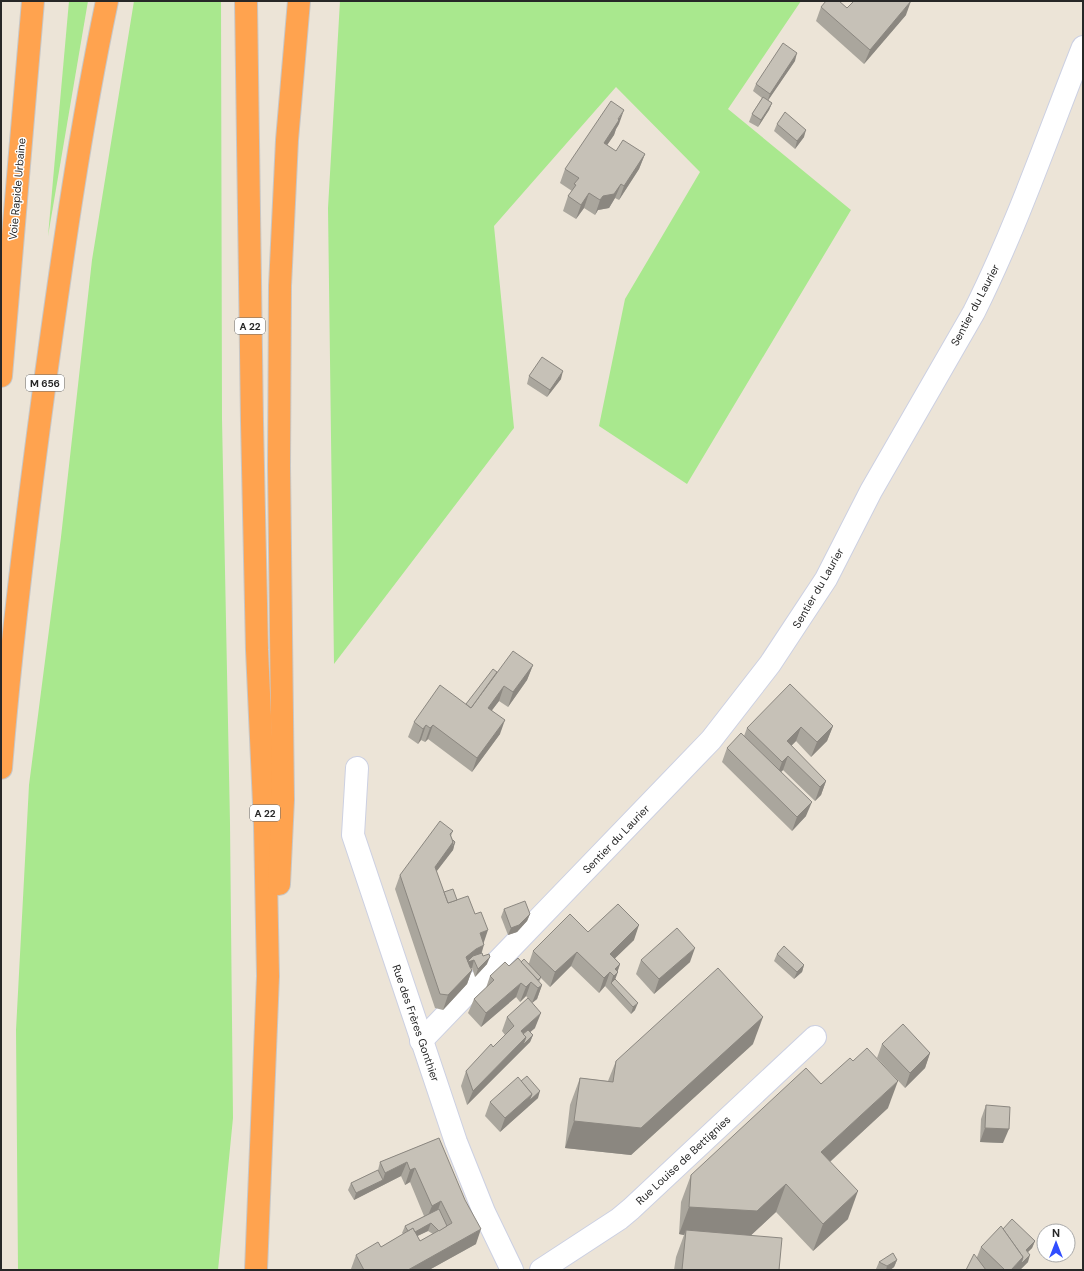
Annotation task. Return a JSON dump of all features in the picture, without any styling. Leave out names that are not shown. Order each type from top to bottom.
[{"type":"highway","name":"Voie Rapide Urbaine","points":[[1,376],[33,1]]},
{"type":"highway","name":"M 656","points":[[1,768],[16,609],[48,358],[81,146],[107,1]]},
{"type":"highway","name":"A 22","points":[[246,1],[257,650],[266,826],[268,976],[256,1270]]},
{"type":"highway","points":[[268,976],[281,864],[284,800],[279,428],[280,286],[287,140],[299,1]]},
{"type":"street","name":"Sentier du Laurier","points":[[421,1041],[711,740],[789,637],[826,579],[871,491],[974,312],[989,282],[1015,221],[1083,47]]},
{"type":"street","name":"Rue des Frères Gonthier","points":[[357,768],[353,835],[456,1142],[487,1218],[512,1270]]},
{"type":"street","name":"Rue Louise de Bettignies","points":[[541,1270],[619,1219],[631,1209],[815,1037]]},
{"type":"green space","points":[[69,1],[88,1],[48,236]]},
{"type":"green space","points":[[134,1],[221,1],[222,419],[230,823],[233,1118],[218,1270],[18,1270],[16,1030],[29,785],[61,537],[92,260]]},
{"type":"green space","points":[[340,1],[801,1],[728,109],[851,210],[687,484],[599,426],[625,299],[700,172],[616,87],[494,226],[514,428],[334,664],[328,208]]},
{"type":"building","points":[[826,1],[839,1],[847,8],[854,1],[911,1],[870,50],[821,7]]},
{"type":"building","points":[[783,43],[797,53],[770,94],[756,84]]},
{"type":"building","points":[[763,97],[772,103],[761,120],[752,114]]},
{"type":"building","points":[[611,101],[624,110],[604,143],[616,151],[623,140],[645,154],[624,186],[621,184],[614,194],[603,196],[600,200],[589,193],[581,205],[568,196],[579,178],[565,169]]},
{"type":"building","points":[[785,112],[806,130],[797,141],[777,124]]},
{"type":"building","points":[[542,357],[563,371],[550,390],[529,376]]},
{"type":"building","points":[[513,651],[533,665],[513,692],[504,686],[488,708],[505,720],[477,758],[433,725],[430,728],[426,725],[423,729],[414,722],[440,685],[471,708]]},
{"type":"building","points":[[493,669],[497,672],[471,708],[466,704]]},
{"type":"building","points":[[790,684],[833,726],[817,742],[801,727],[787,741],[826,781],[820,787],[788,756],[782,762],[747,728]]},
{"type":"building","points":[[741,733],[812,802],[797,817],[727,748]]},
{"type":"building","points":[[440,821],[453,831],[450,834],[453,842],[435,867],[448,903],[468,896],[475,914],[481,912],[488,930],[480,933],[484,945],[466,957],[472,970],[448,995],[440,994],[400,875]]},
{"type":"building","points":[[453,889],[457,900],[448,903],[444,892]]},
{"type":"building","points":[[525,901],[530,914],[519,925],[511,928],[504,909]]},
{"type":"building","points":[[618,904],[639,925],[610,954],[620,964],[615,969],[618,972],[614,976],[610,972],[604,978],[577,952],[555,972],[533,951],[570,914],[588,932]]},
{"type":"building","points":[[677,928],[695,948],[659,979],[641,960]]},
{"type":"building","points":[[784,946],[804,965],[797,972],[777,954]]},
{"type":"building","points":[[482,953],[483,956],[489,954],[490,957],[478,969],[474,960],[468,962],[473,956]]},
{"type":"building","points":[[518,958],[542,985],[538,988],[531,982],[526,987],[521,983],[486,1013],[474,999],[494,980],[490,976],[505,962],[509,966]]},
{"type":"building","points":[[524,959],[541,977],[538,980],[521,962]]},
{"type":"building","points":[[718,968],[763,1017],[641,1128],[574,1121],[580,1078],[613,1082],[616,1061]]},
{"type":"building","points":[[615,979],[638,1003],[633,1007],[611,983]]},
{"type":"building","points":[[528,998],[541,1013],[521,1031],[526,1037],[473,1091],[466,1071],[491,1044],[493,1047],[514,1026],[507,1017]]},
{"type":"building","points":[[903,1024],[930,1053],[910,1073],[882,1044]]},
{"type":"building","points":[[528,1030],[533,1035],[523,1045],[526,1037],[523,1034]]},
{"type":"building","points":[[867,1048],[898,1081],[821,1152],[858,1191],[823,1224],[786,1184],[757,1211],[689,1207],[691,1175],[806,1068],[821,1084],[850,1058],[853,1061]]},
{"type":"building","points":[[527,1076],[540,1091],[529,1101],[532,1094],[521,1081]]},
{"type":"building","points":[[518,1077],[532,1094],[505,1118],[490,1102]]},
{"type":"building","points":[[986,1105],[1010,1107],[1009,1129],[985,1128]]},
{"type":"building","points":[[439,1138],[465,1200],[481,1229],[408,1270],[364,1270],[356,1255],[378,1242],[381,1247],[413,1228],[420,1241],[452,1223],[441,1201],[432,1206],[415,1168],[410,1170],[407,1162],[385,1173],[380,1162]]},
{"type":"building","points":[[378,1170],[383,1180],[356,1193],[351,1183]]},
{"type":"building","points":[[439,1209],[447,1226],[439,1231],[431,1223],[415,1232],[413,1228],[408,1231],[405,1226]]},
{"type":"building","points":[[1012,1219],[1035,1241],[1026,1250],[1030,1255],[1021,1264],[1023,1257],[1003,1229]]},
{"type":"building","points":[[1001,1226],[1023,1257],[1011,1270],[1005,1270],[981,1247]]},
{"type":"building","points":[[686,1230],[782,1238],[779,1270],[682,1270]]},
{"type":"building","points":[[893,1253],[897,1260],[887,1266],[879,1262]]},
{"type":"building","points":[[974,1254],[986,1270],[966,1270]]}]
